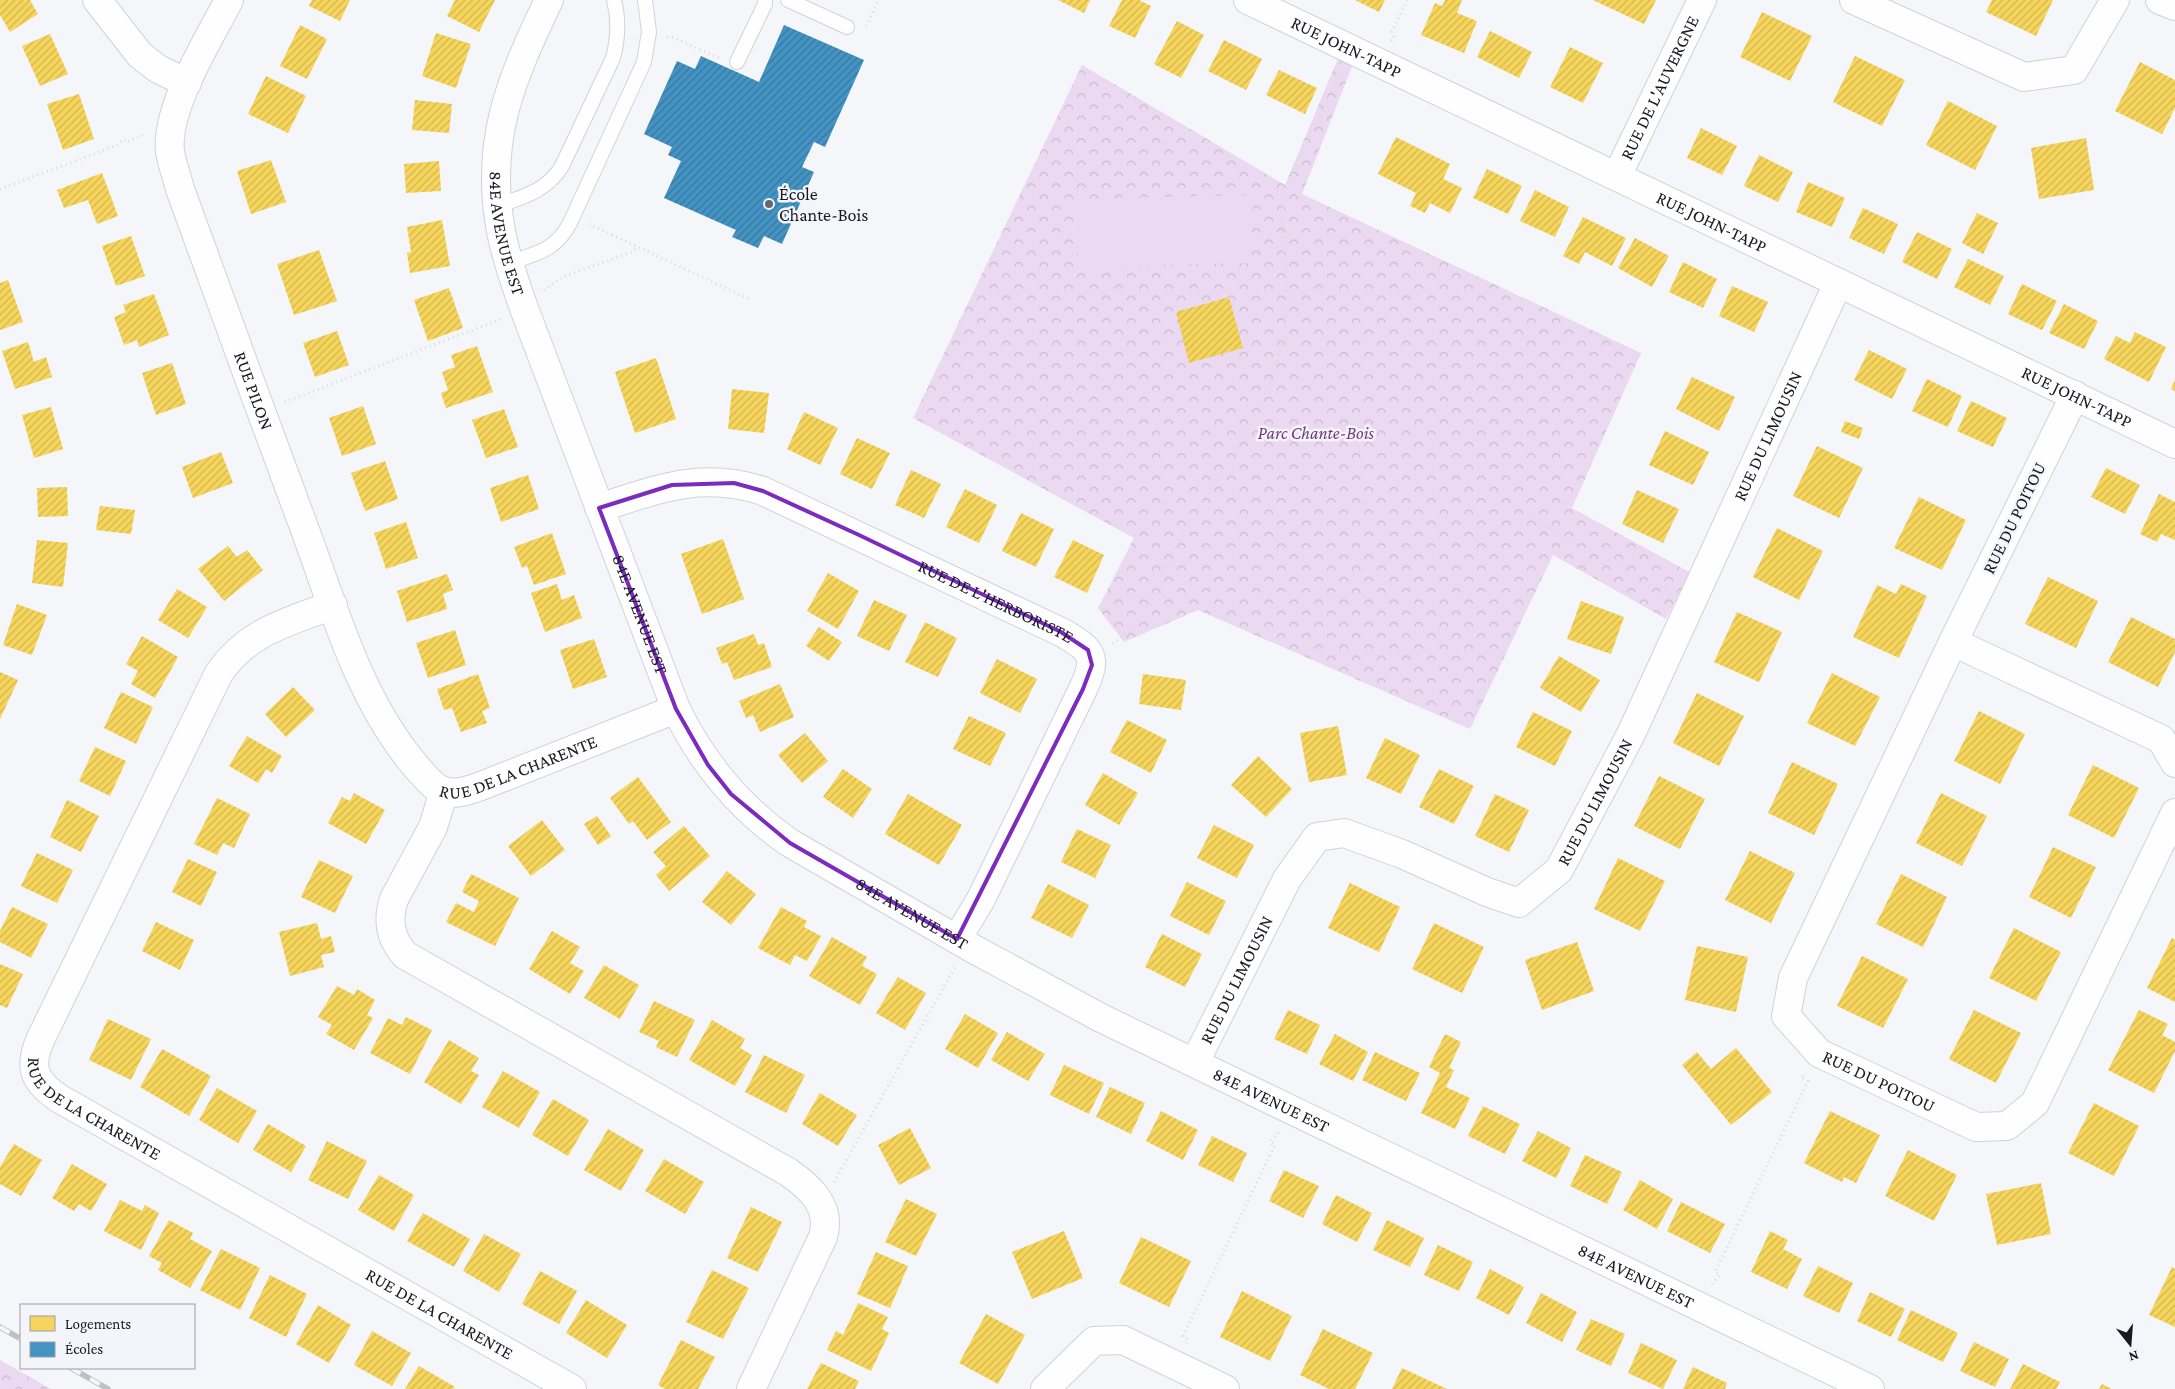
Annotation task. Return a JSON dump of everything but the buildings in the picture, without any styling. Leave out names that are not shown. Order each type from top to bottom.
[{"type":"street","points":[[97,0],[140,56],[158,69],[187,83]]},
{"type":"street","name":"RUE PILON","points":[[229,0],[187,83],[177,108],[171,132],[170,152],[172,161],[180,189],[241,356],[363,681],[384,723],[413,763],[435,785],[444,790]]},
{"type":"street","name":"84E AVENUE EST","points":[[550,0],[515,74],[504,107],[496,160],[497,206],[509,263],[525,312],[676,709],[698,749],[719,780],[759,820],[775,832],[958,951],[1195,1062],[1870,1389]]},
{"type":"street","name":"RUE JOHN-TAPP","points":[[1248,0],[2175,444]]},
{"type":"street","name":"RUE DE L'AUVERGNE","points":[[1617,176],[1702,0]]},
{"type":"street","points":[[1854,0],[2024,77],[2074,70],[2115,0]]},
{"type":"street","points":[[2160,0],[2175,6]]},
{"type":"street","name":"RUE DU LIMOUSIN","points":[[1195,1062],[1287,879],[1317,837],[1344,833],[1402,854],[1487,892],[1519,903],[1560,870],[1631,734],[1692,605],[1838,283]]},
{"type":"street","name":"RUE DU POITOU","points":[[2075,395],[1953,642],[1793,978],[1786,1016],[1819,1053],[1976,1127],[2007,1126],[2035,1103],[2175,812]]},
{"type":"street","name":"RUE DE L'HERBORISTE","points":[[599,508],[650,490],[684,483],[721,482],[748,486],[763,491],[1060,632],[1088,650],[1091,655],[1092,666],[1086,682],[981,899],[958,951]]},
{"type":"street","name":"RUE DE LA CHARENTE","points":[[333,605],[271,628],[251,639],[233,654],[219,673],[42,1038],[34,1057],[35,1073],[44,1087],[60,1099],[572,1389]]},
{"type":"street","points":[[1953,642],[2160,739],[2175,763]]},
{"type":"street","name":"RUE DE LA CHARENTE","points":[[676,709],[481,786],[460,792],[444,790],[433,827],[394,899],[390,924],[394,939],[405,955],[788,1172],[817,1196],[824,1215],[823,1236],[751,1389]]},
{"type":"street","points":[[1045,1389],[1094,1341],[1123,1340],[1225,1389]]},
{"type":"lane","points":[[497,206],[543,188],[556,176],[562,166],[613,58],[618,24],[614,0]]},
{"type":"lane","points":[[509,263],[553,246],[570,222],[644,62],[649,32],[645,0]]},
{"type":"lane","points":[[737,62],[765,4],[765,0]]},
{"type":"lane","points":[[788,0],[847,27]]},
{"type":"path","points":[[1386,48],[1394,37],[1392,32],[1406,0]]},
{"type":"path","points":[[662,36],[674,38],[721,59],[725,51]]},
{"type":"path","points":[[1113,644],[1131,629],[1141,616],[1183,534],[1236,451],[1269,385],[1276,365],[1287,314],[1287,273],[1282,212],[1285,197],[1318,119],[1345,66]]},
{"type":"path","points":[[0,189],[118,144],[124,138],[127,142],[143,136]]},
{"type":"path","points":[[585,222],[749,299]]},
{"type":"path","points":[[539,292],[563,277],[634,251],[637,246]]},
{"type":"path","points":[[282,404],[505,318]]},
{"type":"path","points":[[1528,517],[1692,605]]},
{"type":"path","points":[[830,1186],[958,951]]},
{"type":"path","points":[[1710,1286],[1719,1277],[1720,1274],[1715,1272],[1808,1081],[1802,1078],[1808,1071]]},
{"type":"path","points":[[1182,1345],[1188,1339],[1182,1336],[1276,1145],[1270,1142],[1282,1129]]},
{"type":"highlighted area","points":[[734,483],[763,491],[1061,632],[1088,650],[1092,665],[1083,689],[957,939],[790,843],[731,794],[708,765],[676,709],[599,508],[672,485]]},
{"type":"green space","name":"Parc Chante-Bois","points":[[1342,49],[1355,59],[1302,194],[1641,353],[1572,508],[1691,573],[1666,619],[1553,555],[1470,729],[1198,610],[1124,642],[1098,608],[1134,538],[913,418],[1082,65],[1285,185]]},
{"type":"green space","points":[[1253,195],[1251,263],[1078,267],[1077,199]]},
{"type":"green space","points":[[0,1360],[51,1389],[0,1389]]},
{"type":"railway","points":[[0,1327],[20,1338]]},
{"type":"railway","points":[[73,1369],[108,1389]]},
{"type":"place","name":"École Chante-Bois","points":[[769,204]]}]
